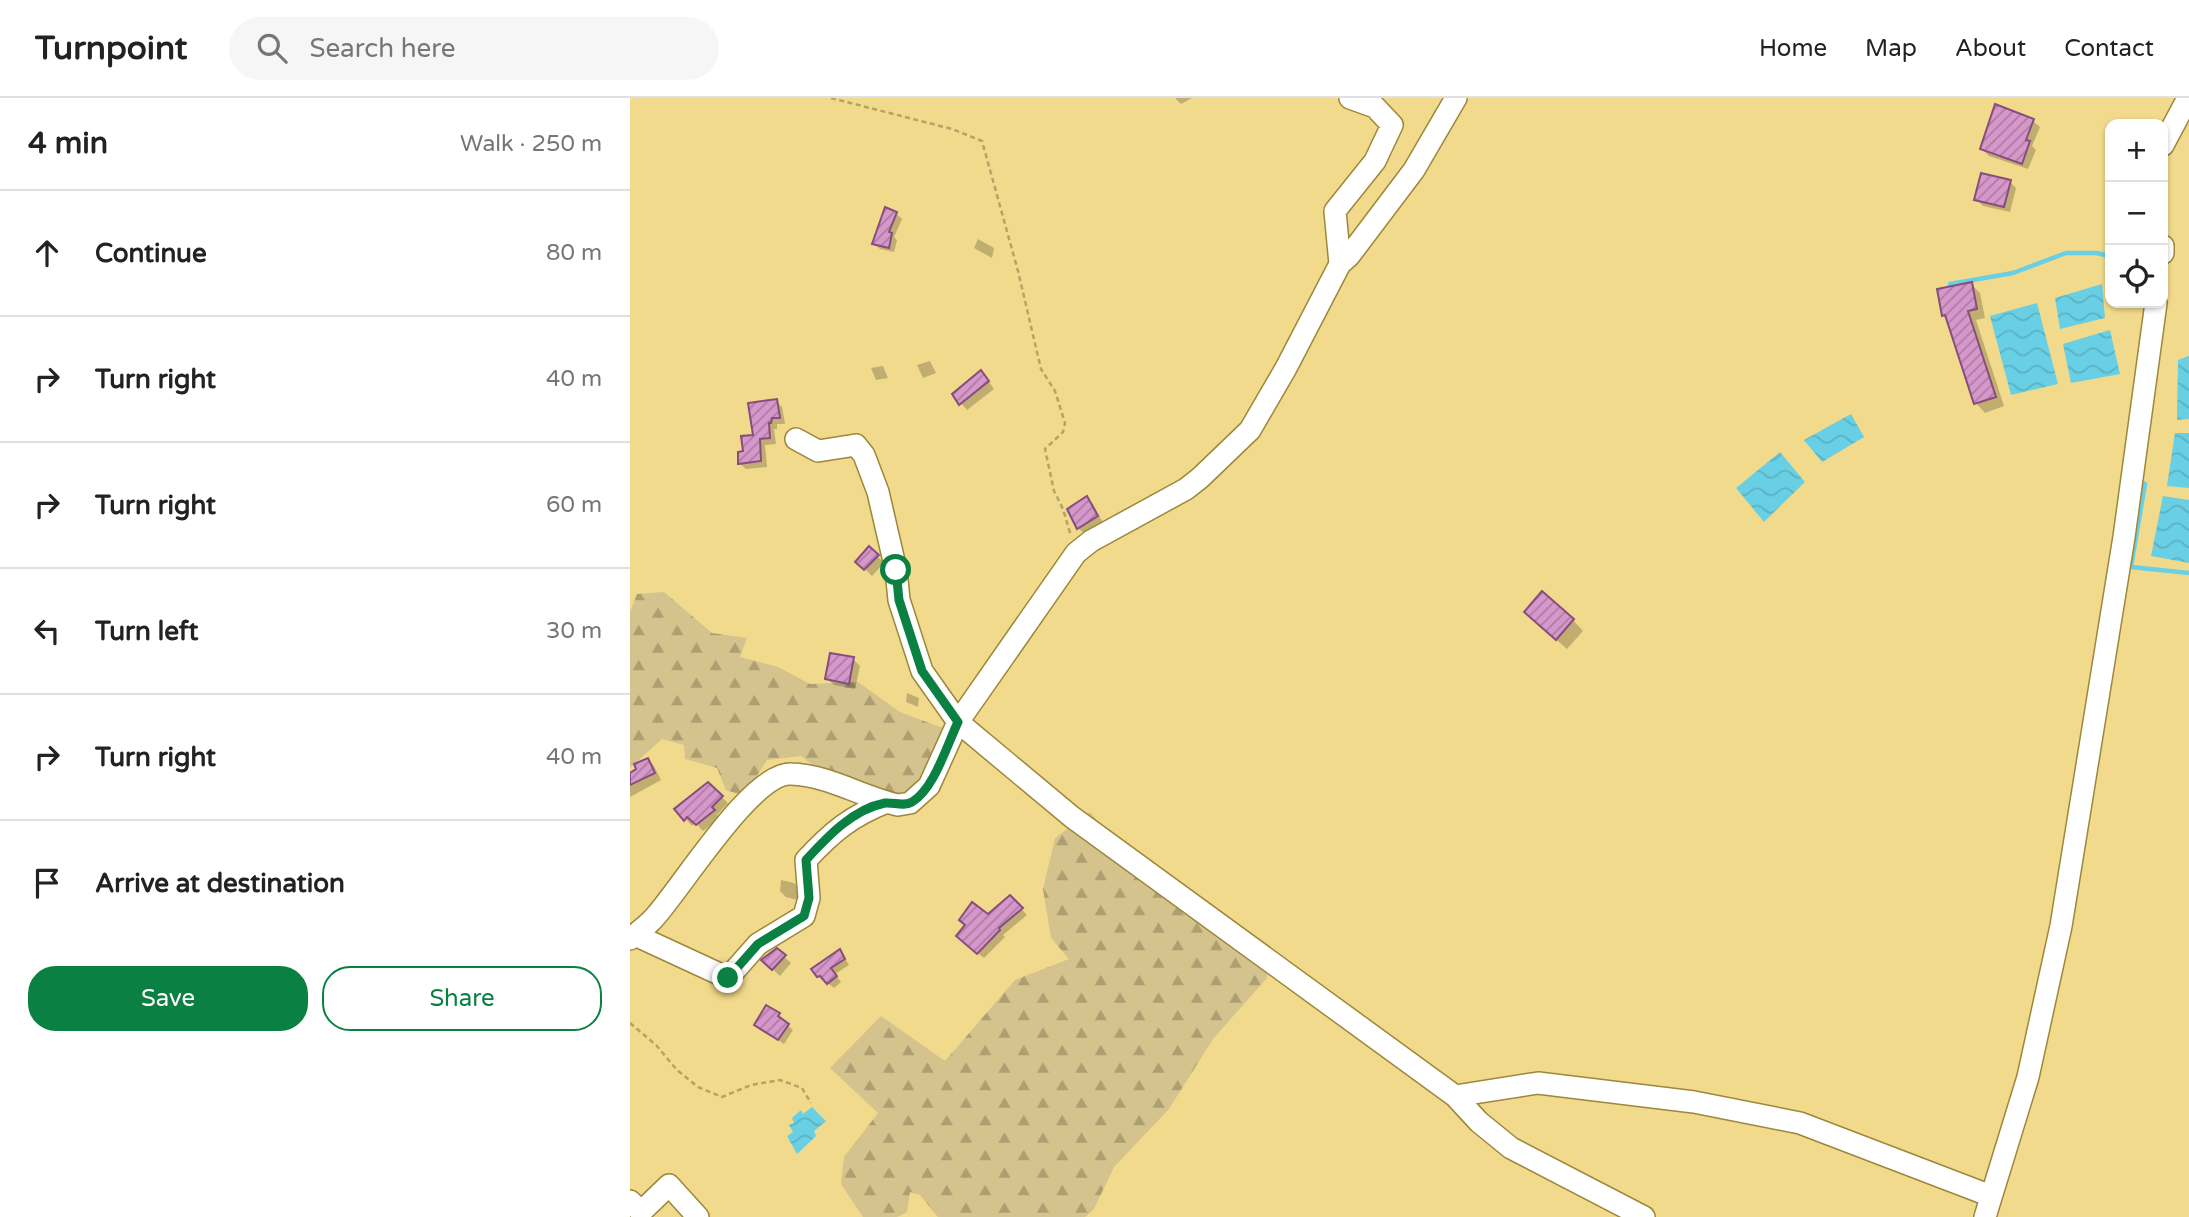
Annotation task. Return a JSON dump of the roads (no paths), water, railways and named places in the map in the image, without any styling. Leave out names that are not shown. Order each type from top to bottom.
[{"type":"street","points":[[1340,264],[1335,211],[1375,161],[1392,125],[1375,107],[1350,98]]},
{"type":"street","points":[[887,803],[862,812],[820,844],[806,860],[809,898],[804,916],[758,944],[728,978],[632,937],[654,918],[702,854],[769,781],[787,774],[812,776],[898,805],[910,803],[929,786],[958,722],[1076,553],[1091,541],[1186,489],[1250,429],[1340,264],[1349,256],[1414,170],[1456,98]]},
{"type":"street","points":[[2168,136],[2188,98]]},
{"type":"street","points":[[1985,1217],[2028,1077],[2061,926],[2124,537],[2155,308]]},
{"type":"street","points":[[796,439],[818,451],[856,445],[864,456],[884,516],[896,570],[899,600],[922,671],[958,722],[1072,817],[1455,1096],[1479,1122],[1511,1148],[1644,1217]]},
{"type":"street","points":[[1455,1096],[1538,1083],[1694,1102],[1800,1123],[1991,1196]]},
{"type":"street","points":[[630,1201],[641,1212],[669,1185],[698,1217]]},
{"type":"water","points":[[2102,284],[2105,318],[2060,329],[2055,298]]},
{"type":"water","points":[[2037,303],[2058,384],[2011,395],[1990,316]]},
{"type":"water","points":[[2110,330],[2120,374],[2071,383],[2063,344]]},
{"type":"water","points":[[2189,356],[2189,419],[2177,420],[2178,360]]},
{"type":"water","points":[[1851,414],[1864,437],[1822,462],[1804,440]]},
{"type":"water","points":[[2175,433],[2189,433],[2189,488],[2167,486]]},
{"type":"water","points":[[1780,452],[1805,482],[1764,522],[1736,488]]},
{"type":"water","points":[[2163,496],[2189,500],[2189,563],[2151,556]]},
{"type":"water","points":[[812,1107],[826,1121],[814,1131],[816,1136],[797,1154],[787,1136],[793,1132],[789,1125],[794,1123],[792,1118],[801,1110],[803,1114]]},
{"type":"waterway","points":[[1950,284],[2013,273],[2066,253],[2105,255]]},
{"type":"waterway","points":[[2140,481],[2145,484],[2131,567],[2189,573]]}]
